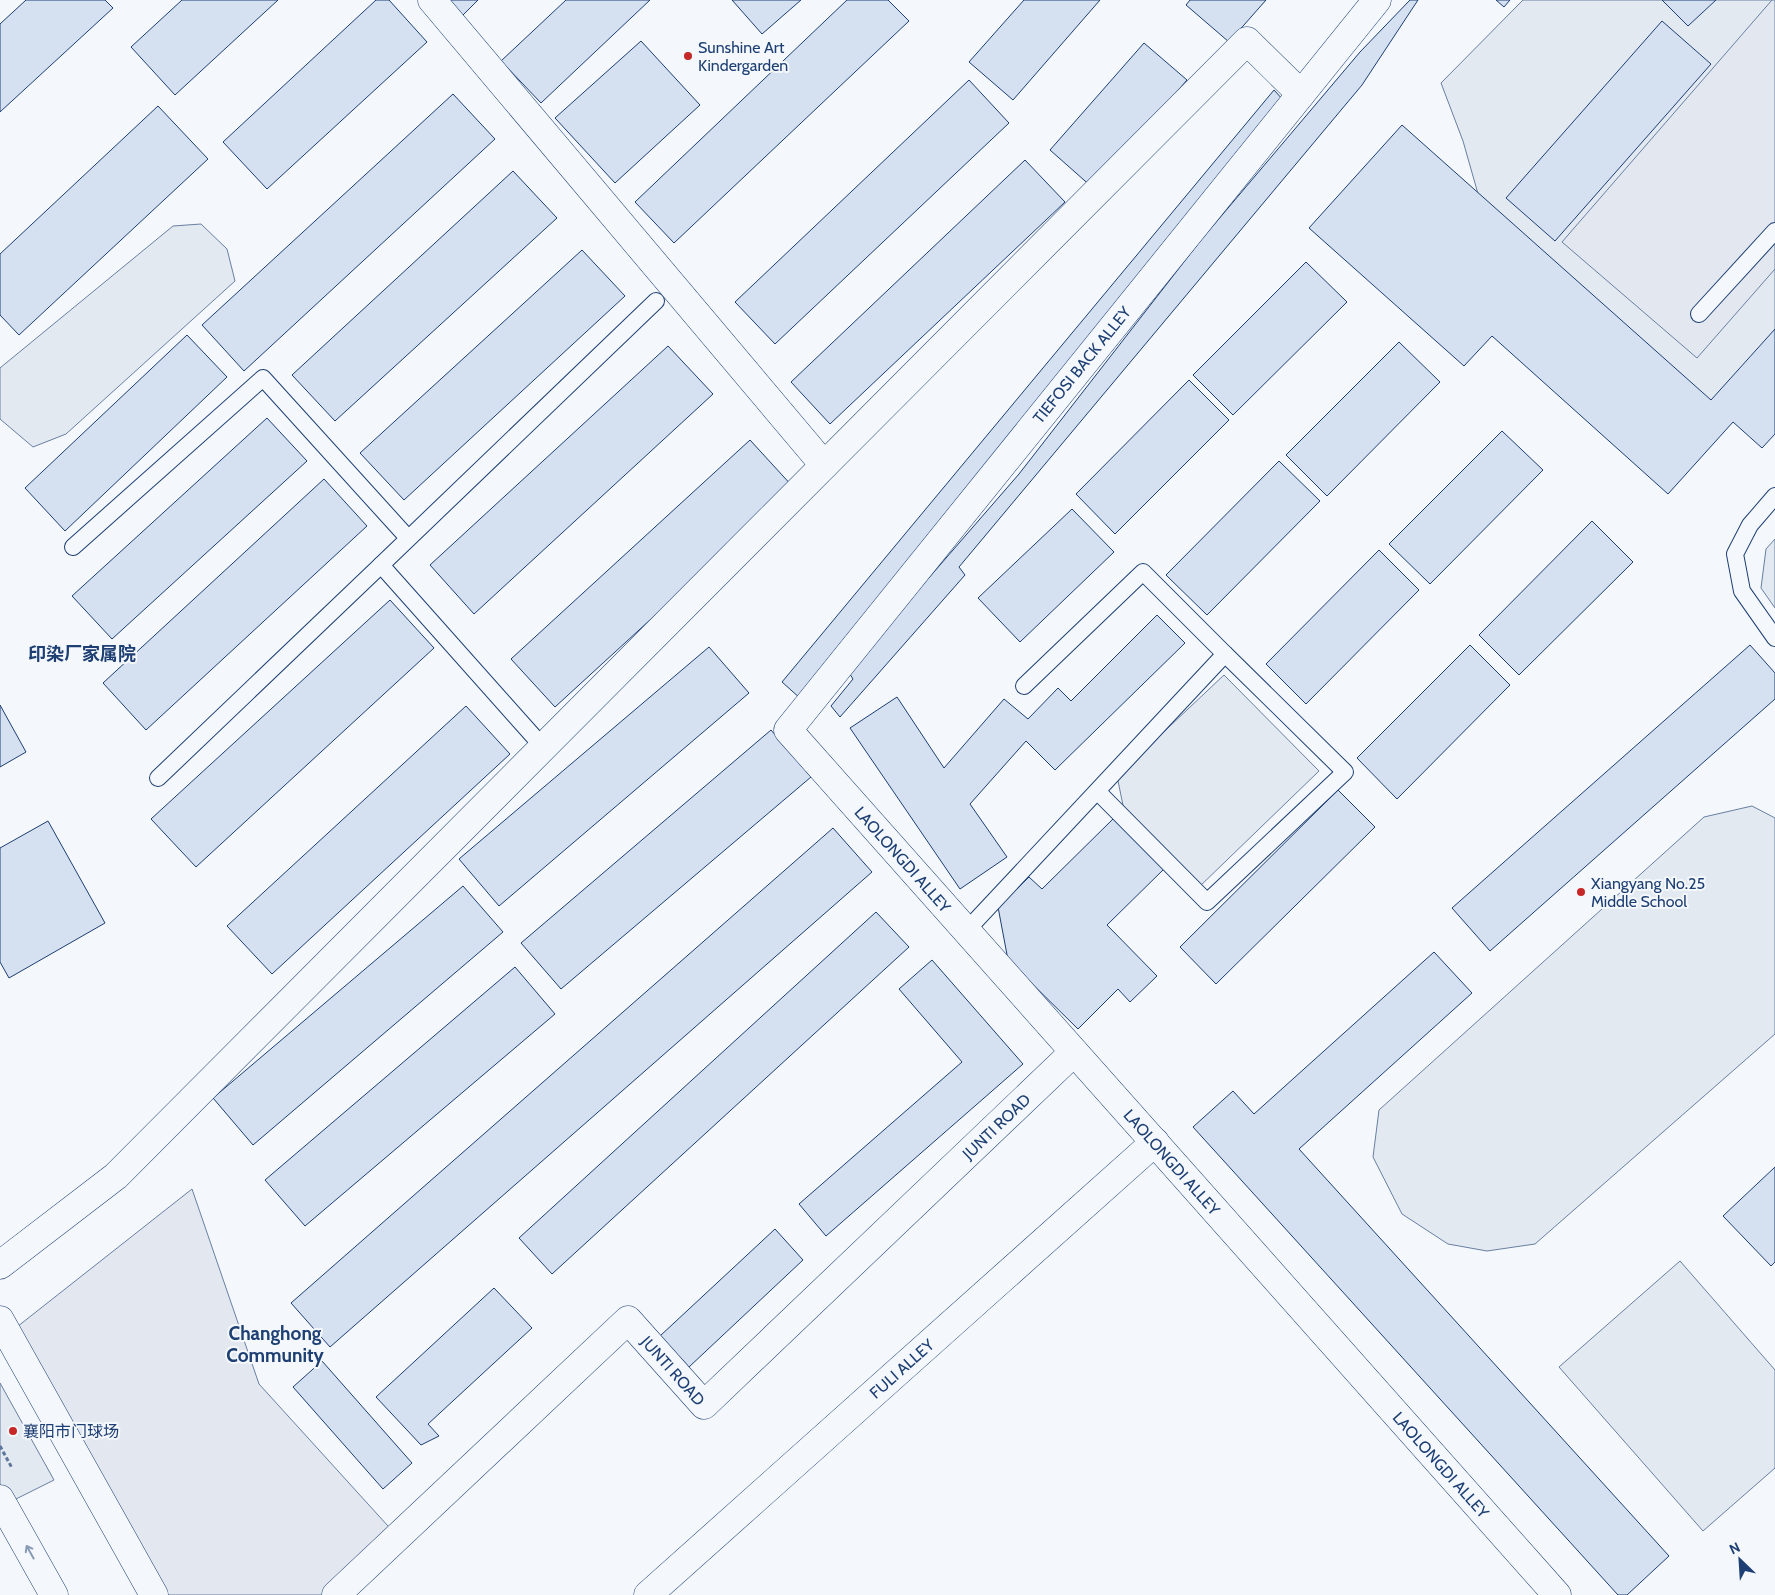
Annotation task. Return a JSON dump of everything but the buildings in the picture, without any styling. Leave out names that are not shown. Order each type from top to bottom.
[{"type":"main road","points":[[432,0],[824,465]]},
{"type":"main road","name":"TIEFOSI BACK ALLEY","points":[[788,730],[1377,0]]},
{"type":"main road","points":[[0,1264],[116,1176],[1247,41],[1301,94]]},
{"type":"main road","name":"LAOLONGDI ALLEY","points":[[788,730],[1557,1595]]},
{"type":"main road","name":"JUNTI ROAD","points":[[336,1595],[628,1320],[704,1405],[1074,1052]]},
{"type":"main road","name":"FULI ALLEY","points":[[648,1595],[1155,1142]]},
{"type":"main road","points":[[0,1320],[154,1595]]},
{"type":"main road","points":[[0,1499],[54,1595]]},
{"type":"lane","points":[[1699,314],[1775,231]]},
{"type":"lane","points":[[158,778],[656,301]]},
{"type":"lane","points":[[73,547],[263,378],[408,538]]},
{"type":"lane","points":[[1775,496],[1750,525],[1735,554],[1742,591],[1775,638]]},
{"type":"lane","points":[[381,565],[543,747]]},
{"type":"lane","points":[[1024,686],[1144,572],[1345,772],[1207,902],[1097,791]]},
{"type":"lane","points":[[967,930],[1225,654]]},
{"type":"shaded area","points":[[1523,0],[1775,0],[1775,373],[1771,378],[1678,412],[1492,243],[1463,141],[1441,83]]},
{"type":"shaded area","points":[[1772,0],[1775,0],[1775,269],[1697,358],[1562,242]]},
{"type":"shaded area","points":[[201,224],[227,249],[235,281],[66,434],[33,447],[0,419],[0,368],[173,226]]},
{"type":"shaded area","points":[[1775,539],[1775,608],[1761,588],[1766,549]]},
{"type":"shaded area","points":[[1224,675],[1319,771],[1197,889],[1125,815],[1117,776]]},
{"type":"shaded area","points":[[1752,806],[1775,818],[1775,1034],[1535,1244],[1487,1251],[1448,1244],[1402,1214],[1373,1157],[1379,1110],[1704,817]]},
{"type":"shaded area","points":[[192,1189],[259,1384],[398,1537],[336,1595],[156,1595],[8,1334]]},
{"type":"shaded area","points":[[1680,1261],[1775,1370],[1775,1468],[1703,1531],[1559,1367]]},
{"type":"shaded area","name":"襄阳市门球场","points":[[0,1383],[54,1480],[0,1507]]},
{"type":"place","name":"Sunshine Art Kindergarden","points":[[688,56]]},
{"type":"place","name":"Xiangyang No.25 Middle School","points":[[1581,892]]},
{"type":"place","name":"襄阳市门球场","points":[[13,1431]]},
{"type":"district","name":"印染厂家属院","points":[[82,654]]},
{"type":"district","name":"Changhong Community","points":[[275,1344]]}]
